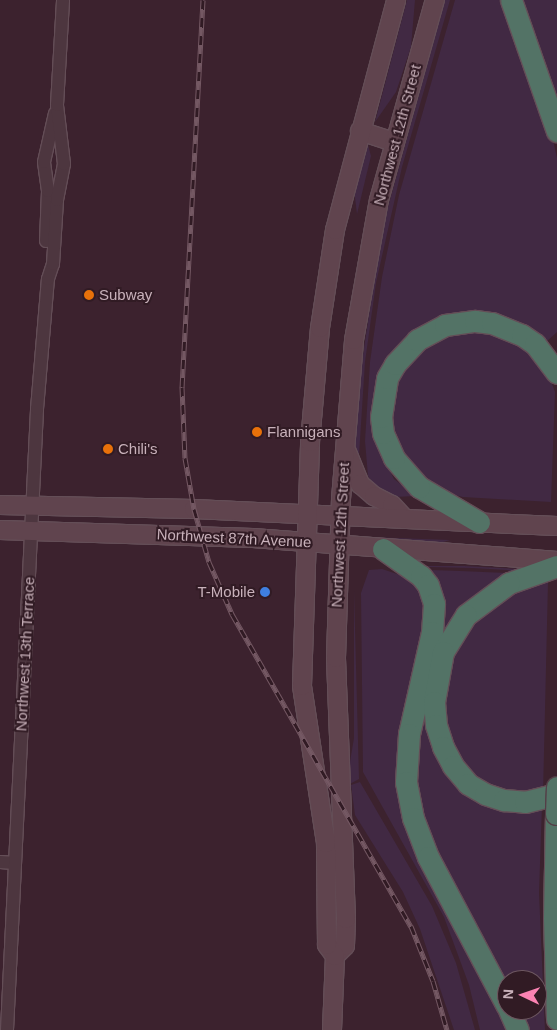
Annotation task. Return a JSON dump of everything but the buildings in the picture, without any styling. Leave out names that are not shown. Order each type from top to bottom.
[{"type":"highway","points":[[510,0],[557,131]]},
{"type":"highway","points":[[479,522],[419,488],[394,458],[383,433],[381,416],[387,378],[395,364],[417,340],[445,325],[475,321],[500,325],[522,335],[535,344],[557,373]]},
{"type":"highway","points":[[383,549],[421,576],[430,589],[434,604],[432,632],[409,734],[406,782],[413,818],[428,857],[497,987]]},
{"type":"highway","points":[[556,804],[504,800],[485,794],[468,784],[452,766],[443,746],[436,725],[434,702],[436,676],[443,652],[466,614],[500,588],[557,566]]},
{"type":"highway","points":[[557,787],[554,926],[557,1019]]},
{"type":"main road","name":"Northwest 12th Street","points":[[332,1030],[335,956],[327,945],[324,824],[302,686],[312,404],[322,312],[335,230],[396,0]]},
{"type":"main road","name":"Northwest 12th Street","points":[[335,956],[345,946],[347,899],[336,706],[340,517],[344,443],[360,290],[394,142],[435,0]]},
{"type":"main road","points":[[360,132],[394,142]]},
{"type":"main road","points":[[344,443],[360,484],[374,496],[392,505],[405,519]]},
{"type":"main road","name":"Northwest 87th Avenue","points":[[0,505],[308,515],[557,526]]},
{"type":"main road","name":"Northwest 87th Avenue","points":[[0,530],[308,542],[383,549],[557,560]]},
{"type":"street","name":"Northwest 13th Terrace","points":[[7,1030],[31,531],[48,278],[45,263],[48,191],[44,162],[57,105],[63,0]]},
{"type":"street","name":"Northwest 13th Terrace","points":[[48,278],[53,264],[57,200],[64,164],[57,105]]},
{"type":"street","points":[[0,862],[15,863]]},
{"type":"shaded area","points":[[407,0],[415,0],[411,47],[396,92],[375,122]]},
{"type":"shaded area","points":[[445,0],[450,0],[402,167],[376,283],[365,362],[358,471],[354,452],[359,381],[382,229]]},
{"type":"shaded area","points":[[455,0],[504,0],[553,140],[557,158],[557,332],[544,344],[508,320],[399,347],[379,449],[394,479],[416,496],[394,497],[376,488],[368,476],[365,441],[370,362],[382,277],[399,195]]},
{"type":"shaded area","points":[[519,0],[557,0],[557,116]]},
{"type":"shaded area","points":[[367,141],[371,156],[357,214],[354,189]]},
{"type":"shaded area","points":[[467,326],[515,338],[547,370],[555,392],[551,502],[463,497],[446,493],[434,487],[392,441],[388,396],[409,354]]},
{"type":"shaded area","points":[[369,537],[450,540],[433,545]]},
{"type":"shaded area","points":[[424,566],[519,569],[514,574],[508,570],[472,568],[429,567],[426,570]]},
{"type":"shaded area","points":[[382,569],[409,578],[429,602],[401,764],[497,994],[497,1020],[508,1020],[512,1030],[480,1030],[469,985],[444,917],[363,772],[361,593],[369,570]]},
{"type":"shaded area","points":[[430,570],[507,573],[447,630],[442,625]]},
{"type":"shaded area","points":[[548,582],[543,794],[498,794],[458,765],[440,713],[455,642],[498,595]]},
{"type":"shaded area","points":[[354,590],[359,779],[346,786],[354,738]]},
{"type":"shaded area","points":[[428,704],[451,772],[542,805],[539,893],[542,970],[497,970],[497,976],[415,807],[415,732]]},
{"type":"shaded area","points":[[360,782],[432,906],[456,963],[475,1030],[454,1030],[420,929],[403,892],[355,815],[351,785]]},
{"type":"shaded area","points":[[519,1020],[545,1020],[545,1030],[524,1030]]},
{"type":"railway","points":[[203,0],[182,387],[185,458],[194,509],[209,562],[232,614],[411,926],[433,981],[447,1030]]},
{"type":"place","name":"Subway","points":[[89,295]]},
{"type":"place","name":"Flannigans","points":[[257,432]]},
{"type":"place","name":"Chili's","points":[[108,449]]},
{"type":"place","name":"T-Mobile","points":[[265,592]]}]
